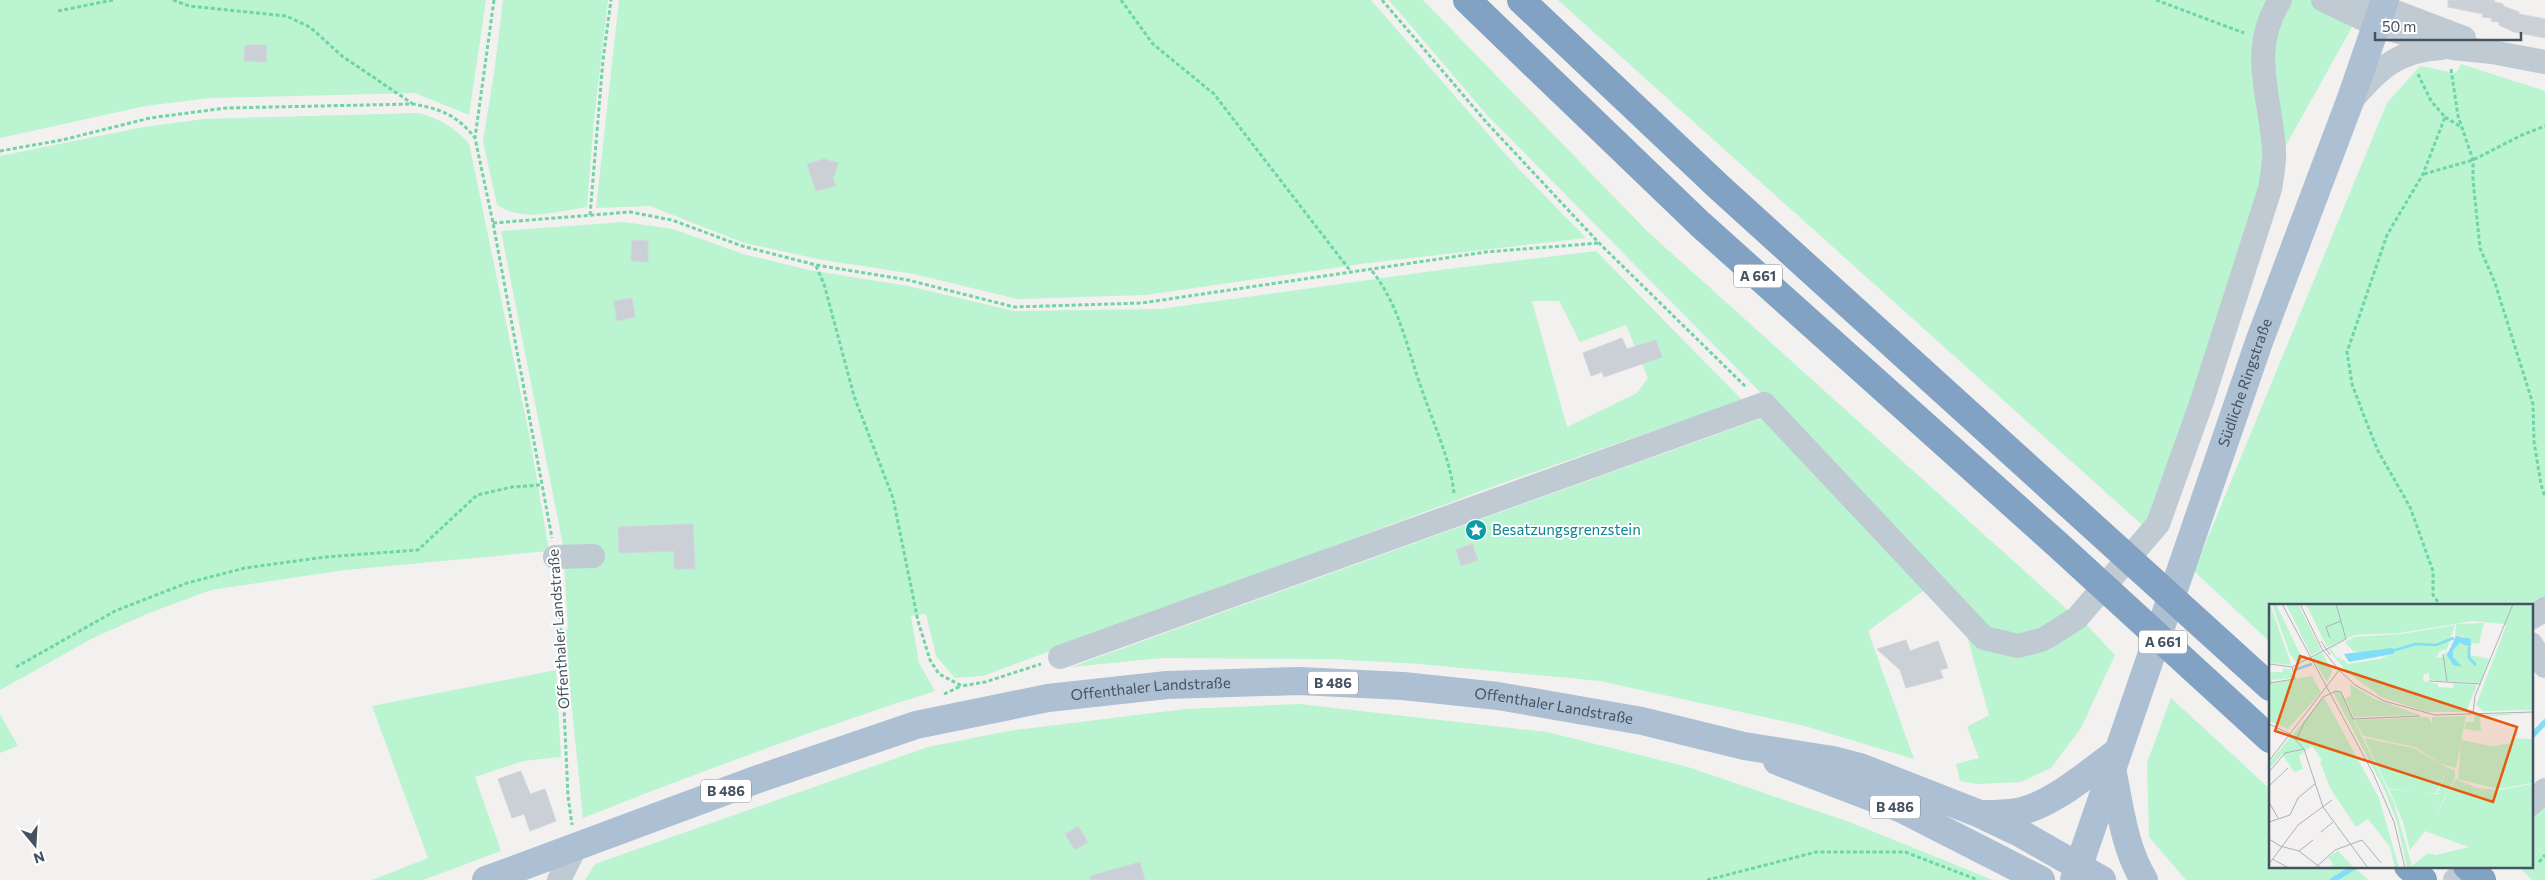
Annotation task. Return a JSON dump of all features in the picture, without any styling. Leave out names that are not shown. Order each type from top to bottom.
[{"type":"highway","name":"A 661","points":[[1467,0],[1700,224],[2057,544],[2269,738]]},
{"type":"highway","name":"A 661","points":[[1521,0],[1720,188],[2269,686]]},
{"type":"highway","points":[[2410,868],[2424,880]]},
{"type":"highway","points":[[2470,868],[2482,880]]},
{"type":"main road","name":"Südliche Ringstraße","points":[[2076,873],[2260,342],[2350,101],[2377,8]]},
{"type":"main road","name":"Offenthaler Landstraße","points":[[506,878],[576,846],[876,737],[916,725],[1048,698],[1167,685],[1299,681],[1403,686],[1498,696],[1642,721],[1744,746],[1833,760],[1860,767],[1980,814],[2020,833],[2076,873],[2102,880]]},
{"type":"main road","name":"Offenthaler Landstraße","points":[[1744,746],[1808,775],[1902,809],[2041,880]]},
{"type":"main road","points":[[1980,814],[2017,812],[2035,806],[2114,760],[2124,830],[2133,857],[2144,880]]},
{"type":"street","points":[[1060,657],[1764,404],[1984,638],[2018,646],[2044,639],[2077,618],[2158,524],[2209,382],[2270,189],[2274,153],[2264,81],[2264,41],[2280,0]]},
{"type":"street","points":[[2323,0],[2377,8],[2448,30],[2492,52],[2545,62]]},
{"type":"street","points":[[2377,8],[2452,56]]},
{"type":"street","points":[[2350,101],[2380,69],[2401,56],[2424,49],[2452,56],[2492,52]]},
{"type":"street","points":[[555,557],[593,556]]},
{"type":"street","points":[[2532,617],[2545,609]]},
{"type":"street","points":[[2532,646],[2545,666]]},
{"type":"street","points":[[2532,803],[2545,790]]},
{"type":"street","points":[[558,880],[576,846]]},
{"type":"street","points":[[2455,880],[2466,868]]},
{"type":"path","points":[[58,11],[113,0]]},
{"type":"path","points":[[173,0],[189,6],[286,16],[310,28],[342,56],[413,104]]},
{"type":"path","points":[[475,138],[494,0]]},
{"type":"path","points":[[590,215],[603,60],[611,0]]},
{"type":"path","points":[[1122,0],[1153,44],[1214,94],[1352,273]]},
{"type":"path","points":[[1382,0],[1487,122],[1599,243],[1764,404]]},
{"type":"path","points":[[2156,0],[2264,41]]},
{"type":"path","points":[[2452,56],[2458,116],[2473,160],[2473,180],[2480,248],[2495,283],[2533,404],[2534,442],[2540,484],[2545,497]]},
{"type":"path","points":[[2416,70],[2431,101],[2445,117],[2462,127]]},
{"type":"path","points":[[0,151],[62,140],[150,118],[226,108],[413,104],[433,107],[450,114],[463,123],[475,138]]},
{"type":"path","points":[[2439,604],[2433,595],[2433,571],[2410,508],[2378,451],[2355,392],[2347,352],[2387,235],[2423,174],[2445,117]]},
{"type":"path","points":[[2423,174],[2473,160],[2522,135],[2545,126]]},
{"type":"path","name":"Offenthaler Landstraße","points":[[475,138],[493,223],[540,485],[555,557],[560,606],[568,796],[576,846]]},
{"type":"path","points":[[493,223],[630,212],[672,220],[742,246],[816,265],[908,280],[1014,307],[1142,303],[1486,252],[1599,243]]},
{"type":"path","points":[[816,265],[824,284],[854,396],[893,498],[918,621],[930,660],[939,674],[955,684],[969,686],[1060,657]]},
{"type":"path","points":[[1372,270],[1383,285],[1398,315],[1447,461],[1457,514]]},
{"type":"path","points":[[16,667],[115,611],[187,583],[245,568],[325,557],[418,550],[477,495],[512,487],[540,485]]},
{"type":"path","points":[[1707,880],[1816,852],[1904,852],[1978,880]]},
{"type":"path","points":[[2539,862],[2545,855]]},
{"type":"green space","points":[[0,0],[486,0],[469,115],[415,93],[210,98],[145,106],[0,138]]},
{"type":"green space","points":[[503,0],[608,0],[594,120],[587,207],[529,215],[507,210],[497,205],[483,141]]},
{"type":"green space","points":[[619,0],[1371,0],[1516,166],[1586,238],[1368,263],[1146,295],[1017,299],[914,274],[823,260],[744,243],[650,206],[596,208]]},
{"type":"green space","points":[[1389,0],[1423,0],[1648,232],[2070,612],[2038,633],[2015,638],[1982,630],[1772,404],[1487,115]]},
{"type":"green space","points":[[1558,0],[2363,0],[2351,29],[2267,179],[2149,531]]},
{"type":"green space","points":[[2461,64],[2545,91],[2545,599],[2532,605],[2269,604],[2269,641],[2194,571],[2387,103],[2420,66],[2456,73]]},
{"type":"green space","points":[[418,113],[446,124],[469,143],[531,444],[549,551],[345,570],[211,590],[149,613],[93,638],[0,690],[0,156],[144,127],[204,119]]},
{"type":"green space","points":[[624,222],[673,229],[743,254],[809,270],[908,286],[1014,311],[1160,309],[1440,270],[1596,251],[1742,400],[1500,484],[983,676],[955,678],[936,656],[926,614],[911,616],[919,663],[935,691],[846,720],[583,818],[564,630],[568,629],[563,545],[501,231]],"holes":[[[1532,301],[1559,301],[1580,342],[1626,325],[1648,378],[1637,393],[1567,427]]]},
{"type":"green space","points":[[1762,418],[1926,589],[1868,631],[1914,759],[1805,726],[1600,681],[1420,664],[1331,659],[1162,658],[1071,667]]},
{"type":"green space","points":[[2085,623],[2115,655],[2081,728],[2051,768],[2021,782],[1977,784],[1960,781],[1956,764],[1979,758],[1967,727],[1989,715],[1967,636],[2018,652],[2050,650]]},
{"type":"green space","points":[[556,670],[561,757],[523,761],[475,777],[501,851],[423,880],[372,880],[428,858],[372,706]]},
{"type":"green space","points":[[2171,698],[2269,788],[2269,868],[2355,868],[2368,880],[2186,880],[2149,837],[2147,763]]},
{"type":"green space","points":[[1299,704],[1547,732],[1688,767],[1852,823],[1993,880],[585,880],[595,864],[928,747],[1008,731],[1185,709]]},
{"type":"green space","points":[[0,714],[18,746],[0,753]]},
{"type":"green space","points":[[2545,803],[2545,880],[2532,880],[2520,868],[2532,868],[2532,816]]},
{"type":"building","points":[[2448,0],[2495,0],[2494,2],[2503,4],[2503,6],[2519,12],[2519,14],[2545,19],[2545,38],[2514,32],[2499,25],[2499,22],[2491,21],[2492,18],[2482,17],[2483,14],[2448,7]]},
{"type":"building","points":[[245,45],[267,45],[266,62],[244,61]]},
{"type":"building","points":[[824,159],[838,163],[833,179],[836,186],[816,191],[807,164]]},
{"type":"building","points":[[632,240],[648,241],[648,262],[631,261]]},
{"type":"building","points":[[632,298],[635,317],[617,321],[614,301]]},
{"type":"building","points":[[1622,338],[1627,349],[1656,340],[1662,357],[1604,377],[1602,372],[1591,376],[1583,353]]},
{"type":"building","points":[[693,524],[695,569],[674,569],[674,551],[619,553],[618,527]]},
{"type":"building","points":[[1472,544],[1478,560],[1461,566],[1456,550]]},
{"type":"building","points":[[1906,640],[1910,651],[1938,641],[1948,668],[1940,670],[1943,678],[1906,688],[1900,670],[1877,649]]},
{"type":"building","points":[[521,771],[530,794],[545,789],[556,821],[530,831],[524,814],[512,818],[498,779]]},
{"type":"building","points":[[1078,826],[1088,842],[1075,850],[1065,834]]},
{"type":"building","points":[[1140,862],[1145,880],[1091,880],[1090,876]]},
{"type":"waterway","points":[[2532,736],[2545,722]]},
{"type":"waterway","points":[[2333,880],[2353,868]]},
{"type":"place","name":"Besatzungsgrenzstein","points":[[1476,530]]}]
